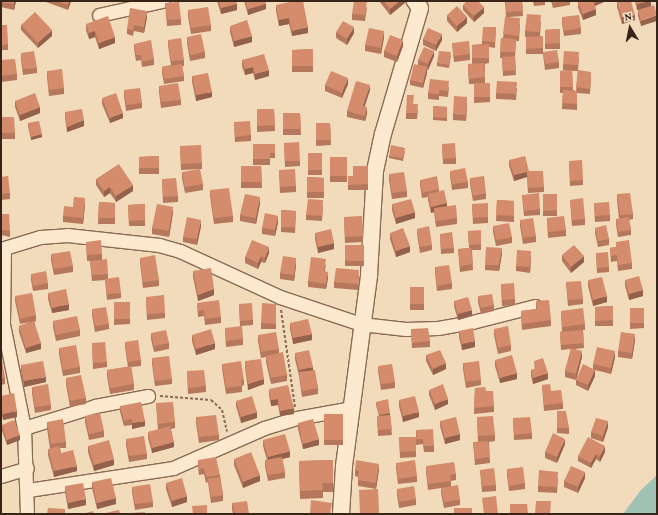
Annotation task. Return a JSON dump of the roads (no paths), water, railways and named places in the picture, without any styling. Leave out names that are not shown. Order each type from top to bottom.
[{"type":"street","points":[[99,15],[162,1]]},
{"type":"street","points":[[341,514],[344,466],[361,324],[369,275],[375,171],[383,134],[421,3]]},
{"type":"street","points":[[27,514],[28,490],[24,428],[2,324],[3,249],[40,237],[67,235],[159,245],[180,251],[280,297],[361,324],[406,329],[438,328],[472,322],[535,306]]},
{"type":"street","points":[[24,428],[95,406],[148,396]]},
{"type":"street","points":[[28,490],[173,468],[192,461],[230,442],[297,418],[352,408]]},
{"type":"street","points":[[1,476],[27,468]]}]
